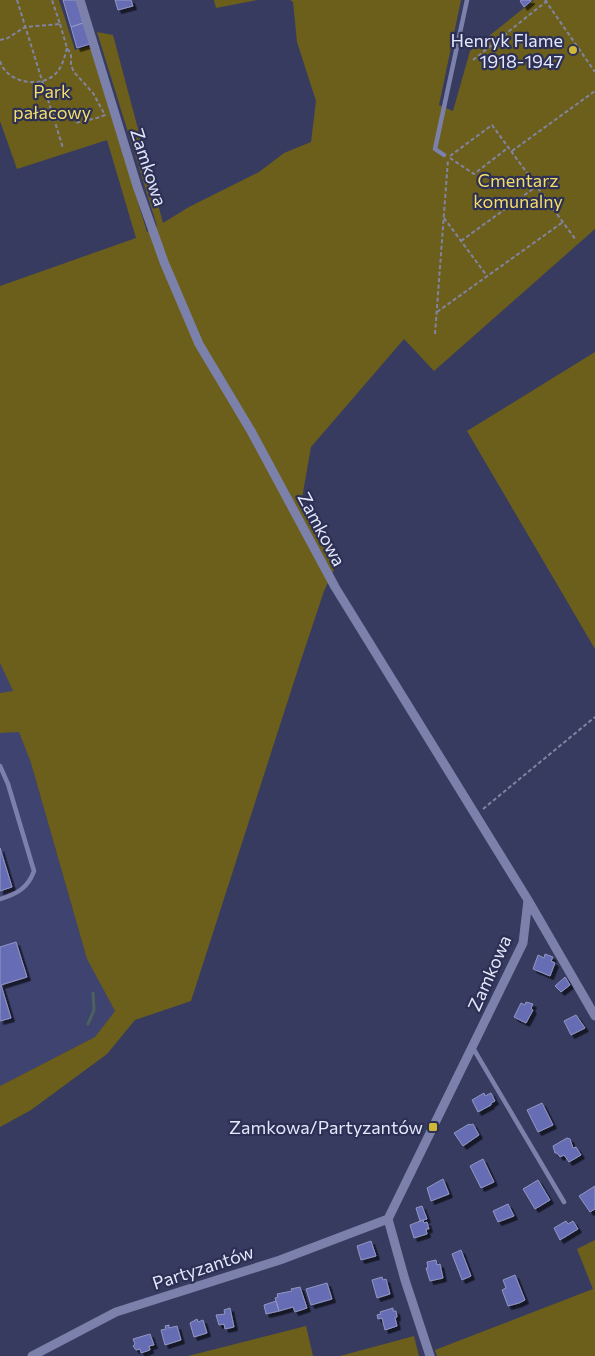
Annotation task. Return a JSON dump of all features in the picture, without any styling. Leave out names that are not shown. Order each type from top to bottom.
[{"type":"street","name":"Zamkowa","points":[[80,0],[161,254],[199,344],[251,431],[335,587],[528,900],[523,943],[388,1220]]},
{"type":"street","points":[[528,900],[595,1016]]},
{"type":"street","points":[[388,1220],[430,1356]]},
{"type":"street","name":"Partyzantów","points":[[32,1356],[116,1312],[280,1260],[388,1220]]},
{"type":"lane","points":[[446,156],[435,149],[467,0]]},
{"type":"lane","points":[[0,766],[8,784],[34,870],[31,879],[24,888],[0,899]]},
{"type":"lane","points":[[473,1048],[564,1202]]},
{"type":"path","points":[[17,0],[63,148]]},
{"type":"path","points":[[52,0],[67,48],[71,54],[71,65],[74,72],[93,94],[105,115],[75,123]]},
{"type":"path","points":[[474,60],[546,1],[595,72]]},
{"type":"path","points":[[0,40],[8,38],[25,28],[60,24]]},
{"type":"path","points":[[0,61],[1,65],[13,77],[31,83],[42,81],[54,75],[61,66],[67,48]]},
{"type":"path","points":[[512,152],[595,91]]},
{"type":"path","points":[[446,156],[492,125],[576,240]]},
{"type":"path","points":[[446,156],[474,174],[509,148]]},
{"type":"path","points":[[435,334],[444,218],[446,156]]},
{"type":"path","points":[[461,241],[537,186]]},
{"type":"path","points":[[444,218],[487,276]]},
{"type":"path","points":[[437,312],[563,222]]},
{"type":"path","points":[[476,815],[595,717]]},
{"type":"shaded area","points":[[0,663],[13,691],[0,693]]},
{"type":"shaded area","points":[[19,731],[31,763],[87,959],[115,1011],[95,1037],[0,1086],[0,733]]},
{"type":"green space","points":[[0,0],[59,0],[75,50],[90,46],[147,232],[157,226],[97,32],[113,35],[163,223],[189,207],[259,172],[284,153],[311,142],[316,101],[297,42],[293,2],[290,0],[461,0],[439,105],[453,111],[470,51],[534,0],[595,0],[595,229],[434,371],[404,339],[311,447],[302,498],[336,565],[324,591],[300,663],[191,1001],[135,1020],[107,1054],[31,1110],[0,1127],[0,1086],[95,1037],[115,1011],[87,959],[31,763],[19,732],[0,733],[0,693],[13,691],[0,663],[0,286],[136,238],[107,140],[17,169],[0,121]]},
{"type":"green space","points":[[214,0],[257,0],[216,8]]},
{"type":"green space","points":[[595,352],[595,649],[467,431]]},
{"type":"green space","points":[[595,1240],[595,1356],[437,1356],[435,1350],[593,1289],[577,1249]]},
{"type":"green space","points":[[306,1326],[313,1356],[188,1356]]},
{"type":"green space","points":[[414,1336],[419,1356],[340,1356]]},
{"type":"building","points":[[63,0],[77,0],[83,23],[71,27]]},
{"type":"building","points":[[115,0],[131,0],[133,6],[118,10]]},
{"type":"building","points":[[520,1],[531,1],[524,7]]},
{"type":"building","points":[[83,23],[90,44],[77,48],[71,27]]},
{"type":"building","points":[[0,848],[12,887],[0,891]]},
{"type":"building","points":[[16,942],[27,977],[1,985],[11,1018],[0,1021],[0,947]]},
{"type":"building","points":[[545,954],[553,957],[551,961],[555,963],[550,976],[533,969],[538,955],[544,958]]},
{"type":"building","points":[[565,977],[570,985],[561,992],[555,986]]},
{"type":"building","points":[[526,1002],[533,1004],[531,1008],[533,1010],[526,1023],[514,1017],[521,1003],[525,1005]]},
{"type":"building","points":[[576,1015],[585,1028],[571,1035],[564,1021]]},
{"type":"building","points":[[484,1093],[485,1096],[491,1093],[495,1101],[478,1112],[472,1100]]},
{"type":"building","points":[[542,1103],[553,1125],[538,1132],[527,1110]]},
{"type":"building","points":[[469,1124],[473,1124],[479,1135],[463,1146],[454,1133]]},
{"type":"building","points":[[567,1138],[570,1139],[573,1148],[576,1147],[581,1155],[569,1162],[564,1155],[560,1157],[555,1153],[553,1146]]},
{"type":"building","points":[[483,1159],[494,1182],[481,1188],[470,1166]]},
{"type":"building","points":[[443,1179],[449,1194],[431,1201],[427,1188]]},
{"type":"building","points":[[538,1180],[550,1200],[535,1209],[523,1189]]},
{"type":"building","points":[[595,1186],[595,1209],[590,1212],[579,1196]]},
{"type":"building","points":[[508,1204],[514,1216],[498,1222],[493,1211]]},
{"type":"building","points":[[422,1206],[427,1219],[420,1221],[416,1208]]},
{"type":"building","points":[[423,1220],[424,1223],[427,1222],[429,1229],[426,1229],[427,1234],[414,1238],[410,1225]]},
{"type":"building","points":[[566,1221],[568,1224],[573,1221],[578,1229],[560,1240],[554,1228]]},
{"type":"building","points":[[371,1241],[376,1256],[361,1260],[357,1246]]},
{"type":"building","points":[[461,1250],[471,1276],[462,1280],[452,1254]]},
{"type":"building","points":[[436,1260],[437,1265],[440,1264],[443,1278],[430,1281],[426,1268],[428,1268],[427,1262]]},
{"type":"building","points":[[515,1275],[525,1300],[508,1306],[502,1290],[506,1288],[503,1280]]},
{"type":"building","points":[[382,1277],[383,1280],[386,1279],[390,1294],[377,1298],[372,1280]]},
{"type":"building","points":[[327,1283],[332,1299],[311,1305],[306,1289]]},
{"type":"building","points":[[300,1287],[307,1308],[295,1312],[293,1307],[279,1311],[275,1298],[278,1297],[277,1294]]},
{"type":"building","points":[[276,1301],[279,1311],[266,1314],[264,1305]]},
{"type":"building","points":[[230,1308],[234,1327],[225,1329],[224,1324],[219,1325],[216,1315],[225,1314],[224,1310]]},
{"type":"building","points":[[393,1308],[393,1311],[396,1311],[397,1326],[385,1330],[382,1318],[378,1319],[377,1315],[381,1314],[380,1312]]},
{"type":"building","points":[[197,1319],[198,1322],[203,1320],[207,1333],[194,1337],[190,1323]]},
{"type":"building","points":[[169,1325],[169,1328],[177,1326],[181,1340],[165,1345],[161,1330],[166,1329],[165,1326]]},
{"type":"building","points":[[150,1334],[154,1345],[149,1346],[150,1350],[141,1353],[140,1349],[136,1350],[133,1346],[135,1344],[133,1339]]},
{"type":"waterway","points":[[88,1024],[94,1010],[93,993]]},
{"type":"place","name":"Henryk Flame 1918-1947","points":[[573,50]]},
{"type":"place","name":"Zamkowa/Partyzantów","points":[[433,1127]]},
{"type":"park label","name":"Park pałacowy","points":[[52,101]]},
{"type":"park label","name":"Cmentarz komunalny","points":[[518,190]]}]
